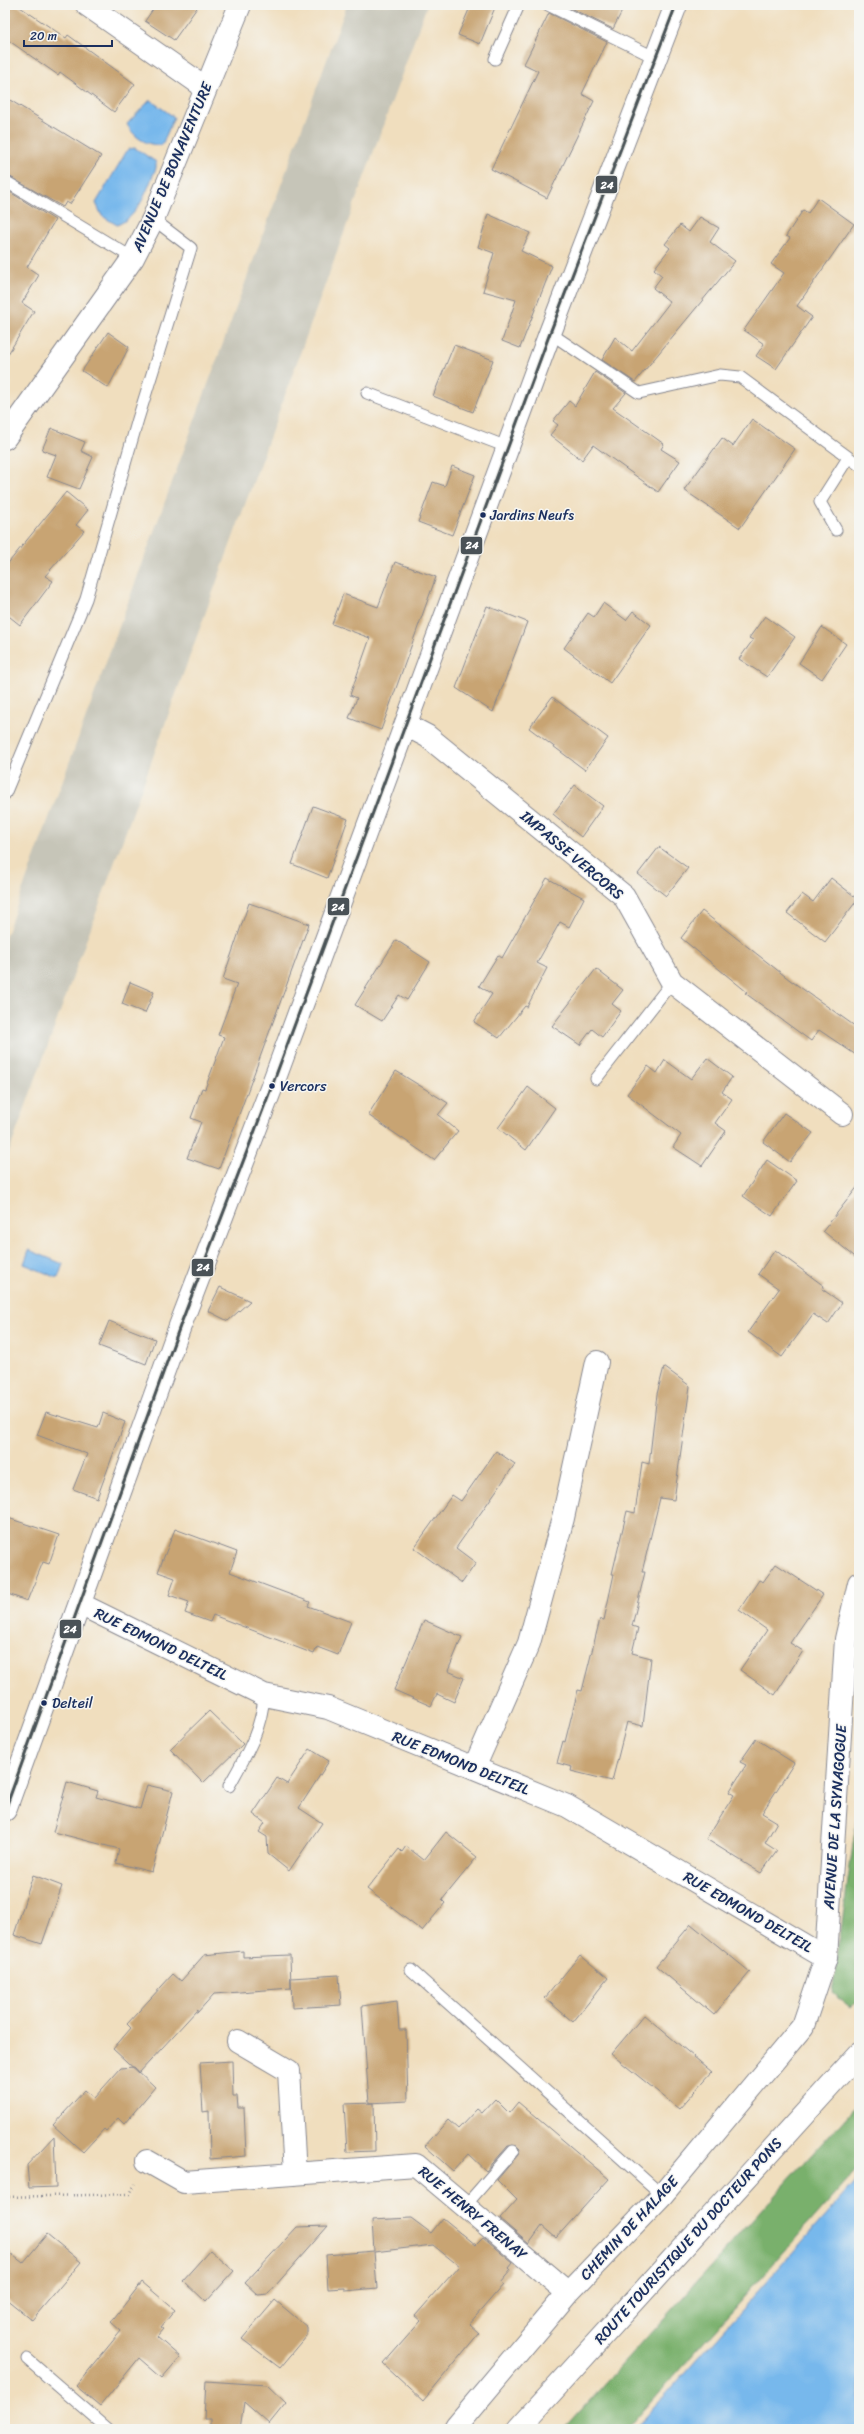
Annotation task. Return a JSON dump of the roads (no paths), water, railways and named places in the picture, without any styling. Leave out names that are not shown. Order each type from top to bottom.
[{"type":"main road","points":[[86,5],[206,88]]},
{"type":"main road","name":"AVENUE DE BONAVENTURE","points":[[5,438],[133,258],[153,219],[240,5]]},
{"type":"main road","points":[[5,1810],[180,1326],[275,1079],[406,726],[507,447],[676,5]]},
{"type":"main road","name":"IMPASSE VERCORS","points":[[406,726],[427,736],[624,896],[672,982],[842,1114]]},
{"type":"main road","points":[[474,1768],[529,1643],[563,1518],[598,1362]]},
{"type":"main road","name":"AVENUE DE LA SYNAGOGUE","points":[[804,2026],[826,1958],[846,1639],[859,1583]]},
{"type":"main road","name":"RUE EDMOND DELTEIL","points":[[80,1604],[264,1695],[328,1708],[567,1806],[826,1958]]},
{"type":"main road","name":"CHEMIN DE HALAGE","points":[[452,2428],[568,2292],[662,2195],[804,2026]]},
{"type":"main road","points":[[238,2041],[289,2071],[295,2174]]},
{"type":"main road","name":"ROUTE TOURISTIQUE DU DOCTEUR PONS","points":[[518,2429],[859,2054]]},
{"type":"main road","name":"RUE HENRY FRENAY","points":[[148,2161],[184,2182],[416,2165],[568,2292]]},
{"type":"lane","points":[[495,59],[519,5]]},
{"type":"lane","points":[[548,5],[656,58]]},
{"type":"lane","points":[[5,181],[133,258]]},
{"type":"lane","points":[[5,794],[86,599],[138,418],[191,248],[153,219]]},
{"type":"lane","points":[[550,333],[639,393],[720,375],[740,376],[859,465]]},
{"type":"lane","points":[[368,393],[507,447]]},
{"type":"lane","points":[[836,530],[820,502],[848,458]]},
{"type":"lane","points":[[596,1079],[672,982]]},
{"type":"lane","points":[[229,1786],[256,1736],[263,1711],[264,1695]]},
{"type":"lane","points":[[411,1970],[662,2195]]},
{"type":"lane","points":[[465,2206],[513,2151]]},
{"type":"lane","points":[[27,2359],[108,2429]]},
{"type":"water","points":[[150,100],[174,117],[162,145],[151,144],[141,140],[133,133],[127,124]]},
{"type":"water","points":[[135,148],[156,162],[156,168],[146,193],[137,209],[125,221],[117,225],[102,216],[96,203],[128,149]]},
{"type":"water","points":[[29,1250],[63,1264],[58,1278],[24,1264]]},
{"type":"water","points":[[859,2178],[859,2429],[635,2429]]},
{"type":"place","name":"Jardins Neufs","points":[[483,515]]},
{"type":"place","name":"Vercors","points":[[272,1086]]},
{"type":"place","name":"Delteil","points":[[44,1703]]}]
